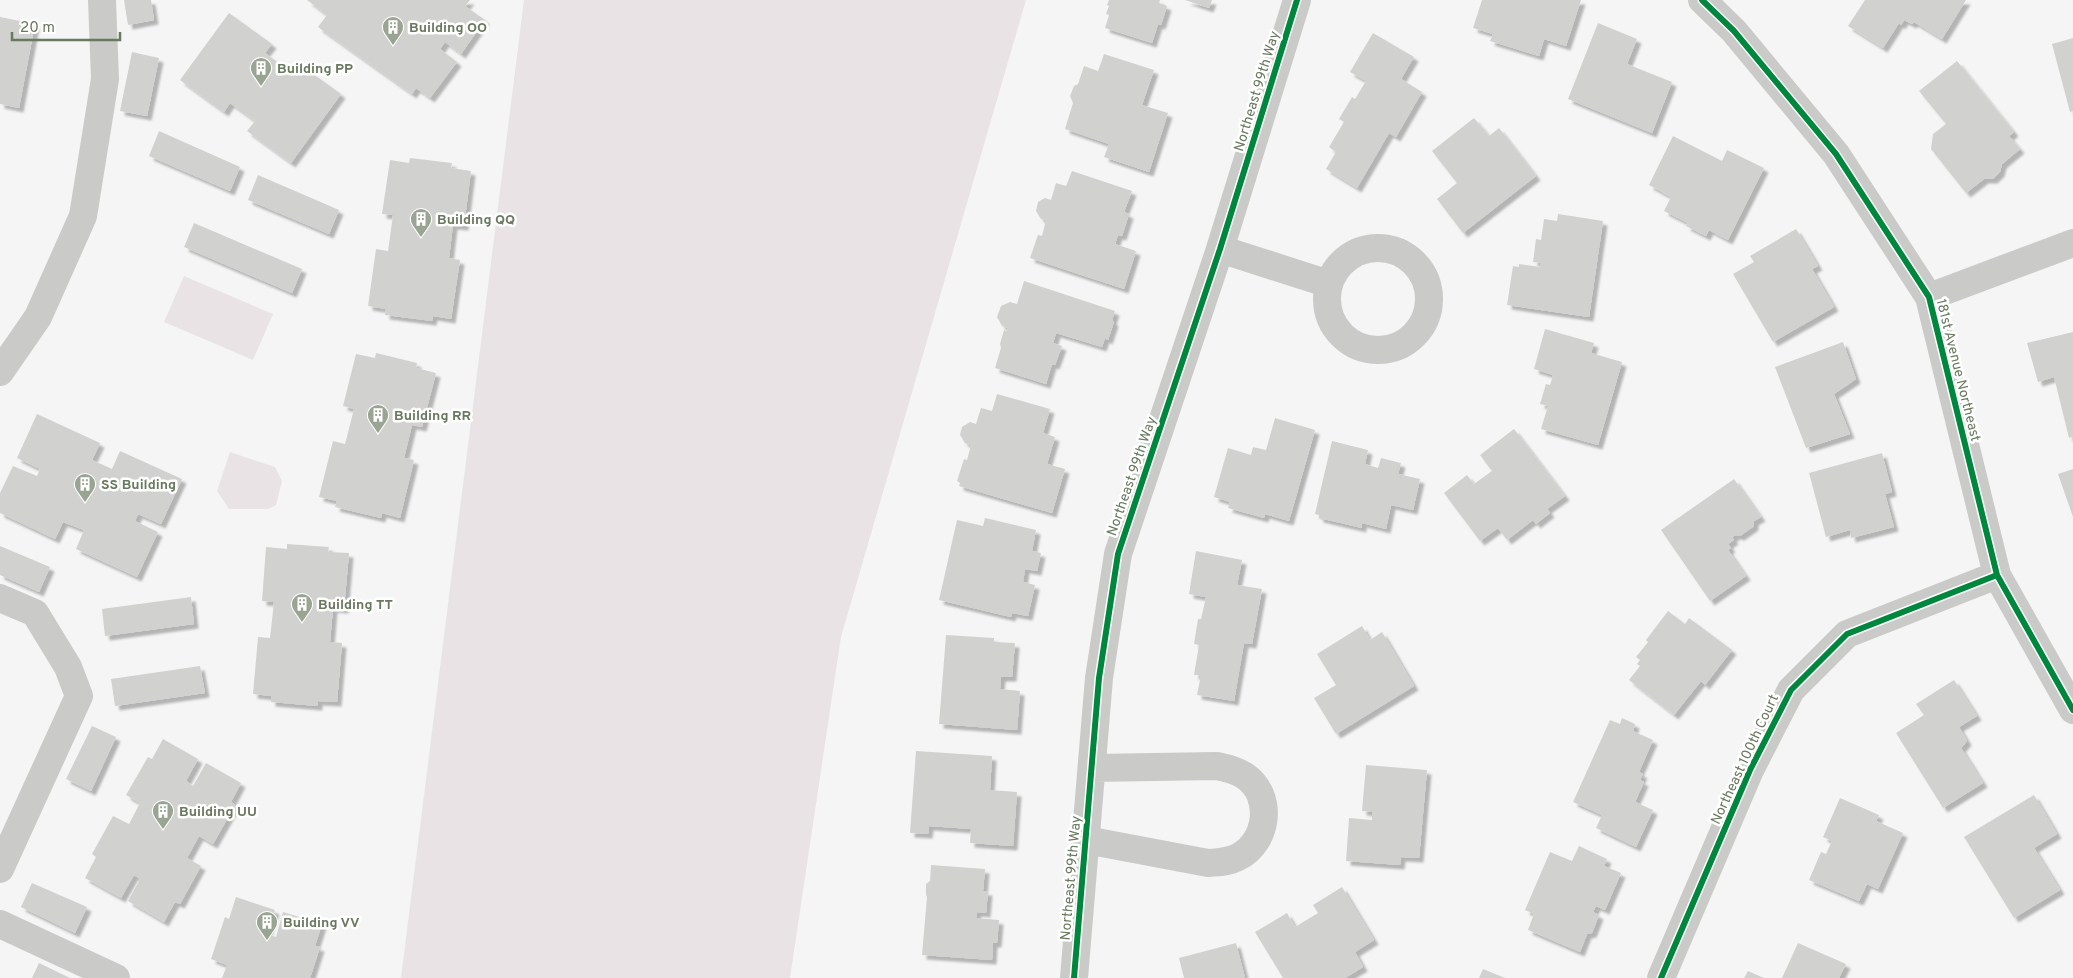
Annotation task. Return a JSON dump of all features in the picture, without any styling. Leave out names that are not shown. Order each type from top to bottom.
[{"type":"street","points":[[0,372],[38,317],[83,216],[105,79],[102,0]]},
{"type":"street","name":"Northeast 99th Way","points":[[1074,978],[1099,678],[1118,554],[1220,249],[1297,0]]},
{"type":"street","name":"181st Avenue Northeast","points":[[1702,0],[1734,31],[1836,154],[1929,297],[1997,575],[2073,710]]},
{"type":"street","points":[[1929,297],[2073,243]]},
{"type":"street","points":[[1220,249],[1329,284]]},
{"type":"street","name":"Northeast 100th Court","points":[[1661,978],[1750,770],[1791,690],[1846,634],[1997,575]]},
{"type":"street","points":[[0,598],[35,613],[68,667],[79,696],[0,869]]},
{"type":"street","points":[[1086,840],[1208,863],[1224,862],[1238,858],[1251,849],[1259,836],[1264,822],[1264,805],[1257,790],[1247,777],[1233,769],[1217,766],[1092,768]]},
{"type":"street","points":[[0,924],[116,978]]},
{"type":"shaded area","points":[[524,0],[1026,0],[841,637],[790,978],[401,978]]},
{"type":"shaded area","points":[[184,276],[273,314],[253,360],[164,322]]},
{"type":"shaded area","points":[[230,452],[275,467],[282,481],[276,505],[268,509],[229,509],[217,491]]},
{"type":"building","points":[[124,0],[151,0],[154,20],[128,25]]},
{"type":"building","name":"Building OO","points":[[307,0],[470,0],[465,6],[485,20],[461,54],[445,42],[440,49],[457,62],[430,98],[416,88],[412,94],[318,27],[327,15]]},
{"type":"building","points":[[1109,0],[1160,0],[1159,3],[1167,6],[1161,25],[1158,24],[1152,43],[1105,28],[1109,15],[1106,14]]},
{"type":"building","points":[[1185,0],[1212,0],[1209,8]]},
{"type":"building","points":[[1482,0],[1581,0],[1566,46],[1544,39],[1539,56],[1490,41],[1493,34],[1473,28]]},
{"type":"building","points":[[1865,0],[1966,0],[1942,39],[1914,22],[1912,24],[1904,20],[1901,25],[1899,23],[1883,48],[1848,26]]},
{"type":"building","name":"Building PP","points":[[229,13],[272,44],[265,53],[291,72],[298,63],[341,94],[291,163],[247,131],[255,121],[230,103],[224,112],[180,80]]},
{"type":"building","points":[[0,17],[35,24],[19,108],[0,104]]},
{"type":"building","points":[[1598,23],[1637,39],[1627,64],[1672,82],[1652,133],[1568,99]]},
{"type":"building","points":[[1373,33],[1414,57],[1401,79],[1422,92],[1396,137],[1389,133],[1357,188],[1326,169],[1336,152],[1329,147],[1344,122],[1339,119],[1352,97],[1355,99],[1366,81],[1350,72]]},
{"type":"building","points":[[2073,38],[2073,111],[2070,112],[2052,44]]},
{"type":"building","points":[[132,52],[159,58],[147,116],[120,111]]},
{"type":"building","points":[[1104,54],[1154,70],[1142,105],[1168,113],[1149,172],[1104,157],[1109,144],[1065,129],[1073,103],[1070,96],[1074,86],[1078,84],[1084,66],[1098,71]]},
{"type":"building","points":[[1957,61],[2014,132],[2009,136],[2020,149],[2002,164],[2000,172],[1993,179],[1984,179],[1966,193],[1931,149],[1933,134],[1946,124],[1919,91]]},
{"type":"building","points":[[1474,118],[1489,136],[1499,128],[1536,176],[1463,233],[1437,199],[1457,183],[1432,151]]},
{"type":"building","points":[[159,131],[240,167],[230,191],[149,156]]},
{"type":"building","points":[[1673,136],[1722,161],[1727,150],[1764,168],[1728,240],[1709,230],[1706,236],[1686,226],[1688,223],[1664,211],[1671,197],[1649,185]]},
{"type":"building","name":"Building QQ","points":[[410,158],[452,163],[451,168],[471,171],[464,226],[453,225],[449,258],[460,260],[451,319],[433,316],[432,321],[385,315],[386,309],[368,306],[376,249],[388,251],[393,215],[382,214],[390,160],[409,163]]},
{"type":"building","points":[[1072,171],[1132,191],[1124,212],[1129,214],[1122,236],[1118,235],[1115,244],[1136,251],[1124,289],[1030,258],[1038,235],[1042,236],[1046,220],[1041,219],[1036,211],[1038,202],[1045,198],[1051,200],[1056,183],[1066,186]]},
{"type":"building","points":[[258,175],[339,210],[329,234],[248,200]]},
{"type":"building","points":[[1558,214],[1603,221],[1589,317],[1507,305],[1513,266],[1519,267],[1519,264],[1540,267],[1541,263],[1533,262],[1536,239],[1541,240],[1544,219],[1557,221]]},
{"type":"building","points":[[194,223],[302,269],[292,293],[184,247]]},
{"type":"building","points":[[1796,229],[1818,266],[1812,269],[1834,307],[1773,342],[1733,274],[1754,262],[1750,256]]},
{"type":"building","points":[[1024,281],[1115,311],[1112,320],[1114,322],[1108,340],[1105,338],[1102,347],[1056,333],[1053,343],[1062,346],[1055,365],[1052,364],[1046,384],[995,368],[1004,330],[1007,331],[1008,328],[1002,326],[997,317],[1001,306],[1010,302],[1017,304]]},
{"type":"building","points":[[1545,329],[1594,343],[1591,353],[1622,362],[1598,445],[1541,429],[1548,406],[1540,404],[1546,384],[1550,385],[1553,375],[1534,369]]},
{"type":"building","points":[[2073,332],[2073,436],[2069,438],[2054,377],[2038,382],[2027,343]]},
{"type":"building","points":[[1843,342],[1856,379],[1834,394],[1850,434],[1806,448],[1775,367]]},
{"type":"building","name":"Building RR","points":[[376,353],[417,363],[416,368],[436,373],[422,427],[412,425],[404,458],[414,460],[400,518],[382,513],[381,518],[335,507],[337,501],[319,497],[333,441],[345,444],[354,409],[343,406],[356,354],[375,358]]},
{"type":"building","points":[[997,394],[1050,409],[1043,433],[1055,437],[1047,464],[1065,469],[1052,513],[959,486],[960,483],[957,481],[964,459],[967,460],[971,445],[965,443],[960,435],[962,427],[970,422],[976,424],[981,408],[992,411]]},
{"type":"building","name":"SS Building","points":[[37,414],[100,443],[92,460],[112,469],[120,451],[182,479],[161,524],[138,514],[135,521],[158,532],[137,577],[76,549],[84,530],[63,522],[55,539],[0,513],[0,493],[13,466],[37,476],[40,469],[17,458]]},
{"type":"building","points":[[1275,418],[1315,430],[1289,521],[1265,514],[1264,518],[1228,508],[1230,502],[1214,497],[1228,448],[1251,455],[1253,447],[1266,450]]},
{"type":"building","points":[[1514,429],[1565,496],[1547,509],[1550,513],[1536,524],[1533,520],[1507,540],[1498,528],[1480,541],[1444,493],[1467,475],[1474,484],[1492,471],[1480,455]]},
{"type":"building","points":[[1332,441],[1368,450],[1365,464],[1378,468],[1381,458],[1401,463],[1398,474],[1420,479],[1413,510],[1391,505],[1386,529],[1362,523],[1362,528],[1319,518],[1319,515],[1315,514]]},
{"type":"building","points":[[1882,453],[1892,492],[1885,494],[1894,527],[1851,538],[1850,530],[1826,537],[1809,473]]},
{"type":"building","points":[[2073,469],[2073,517],[2058,474]]},
{"type":"building","points":[[1734,479],[1761,517],[1754,521],[1754,526],[1740,536],[1732,537],[1734,540],[1728,544],[1731,548],[1728,550],[1746,576],[1710,601],[1661,530]]},
{"type":"building","points":[[985,518],[1036,530],[1032,551],[1041,553],[1037,571],[1025,569],[1023,582],[1035,585],[1028,616],[1012,613],[1011,617],[939,600],[957,520],[983,526]]},
{"type":"building","name":"Building TT","points":[[287,544],[329,547],[328,552],[349,553],[344,609],[333,608],[330,642],[342,643],[337,702],[318,701],[318,706],[271,702],[271,696],[253,694],[258,637],[270,638],[274,602],[262,601],[266,547],[287,549]]},
{"type":"building","points":[[0,546],[50,567],[39,592],[0,575]]},
{"type":"building","points":[[1196,551],[1242,560],[1237,585],[1262,589],[1252,644],[1244,643],[1234,701],[1197,695],[1201,675],[1194,675],[1199,645],[1194,644],[1198,619],[1201,619],[1206,597],[1189,594]]},
{"type":"building","points":[[191,597],[194,624],[105,636],[102,609]]},
{"type":"building","points":[[1668,611],[1685,624],[1689,618],[1732,650],[1705,685],[1701,681],[1674,715],[1629,680],[1640,666],[1637,664],[1640,660],[1636,657]]},
{"type":"building","points":[[1362,626],[1370,640],[1382,632],[1414,686],[1336,734],[1314,698],[1336,685],[1317,654]]},
{"type":"building","points":[[946,635],[994,638],[994,642],[1015,643],[1012,677],[1001,677],[1000,689],[1020,691],[1017,730],[939,724]]},
{"type":"building","points":[[200,666],[205,693],[115,706],[111,679]]},
{"type":"building","points":[[1954,680],[1977,716],[1959,727],[1967,741],[1961,748],[1983,783],[1943,808],[1896,733],[1924,715],[1916,704]]},
{"type":"building","points":[[1622,718],[1635,724],[1633,731],[1653,740],[1639,772],[1643,774],[1640,780],[1644,782],[1635,802],[1653,810],[1636,847],[1596,828],[1602,815],[1573,802],[1610,720],[1620,724]]},
{"type":"building","points":[[92,726],[116,737],[91,791],[66,779]]},
{"type":"building","name":"Building UU","points":[[163,739],[198,759],[186,781],[193,786],[206,763],[241,783],[231,802],[235,805],[213,844],[199,836],[187,858],[201,866],[180,904],[175,902],[164,922],[128,901],[140,879],[134,875],[121,898],[85,878],[96,857],[92,854],[113,816],[129,824],[140,803],[126,795],[148,757],[152,759]]},
{"type":"building","points":[[916,751],[992,756],[990,790],[1017,792],[1013,846],[970,843],[971,829],[929,826],[928,834],[910,833]]},
{"type":"building","points":[[1366,765],[1427,770],[1419,858],[1401,857],[1400,865],[1346,861],[1349,818],[1372,820],[1372,812],[1362,811]]},
{"type":"building","points":[[2034,795],[2057,834],[2034,848],[2060,890],[2014,918],[1964,837]]},
{"type":"building","points":[[1840,798],[1879,815],[1876,821],[1903,833],[1878,889],[1867,884],[1859,901],[1809,880],[1821,852],[1826,854],[1832,841],[1823,837]]},
{"type":"building","points":[[1579,846],[1607,859],[1604,866],[1621,873],[1605,910],[1596,906],[1593,912],[1599,915],[1592,933],[1587,934],[1580,952],[1528,930],[1534,914],[1525,910],[1550,852],[1572,861]]},
{"type":"building","points":[[931,865],[985,869],[983,891],[988,891],[986,913],[977,912],[976,918],[999,920],[997,943],[993,943],[992,960],[922,955],[927,897],[926,884],[930,881]]},
{"type":"building","points":[[32,883],[87,907],[75,933],[21,907]]},
{"type":"building","points":[[1342,887],[1374,940],[1355,952],[1363,967],[1345,978],[1283,978],[1255,932],[1287,913],[1295,927],[1318,913],[1313,905]]},
{"type":"building","name":"Building VV","points":[[236,897],[275,910],[267,934],[276,937],[283,912],[322,924],[315,946],[320,947],[310,978],[222,978],[227,965],[211,959],[225,917],[229,919]]},
{"type":"building","points":[[1236,943],[1245,978],[1184,978],[1179,958]]},
{"type":"building","points":[[1798,943],[1846,964],[1839,978],[1782,978]]},
{"type":"building","points":[[39,963],[70,978],[32,978]]},
{"type":"building","points":[[1483,969],[1505,978],[1479,978]]},
{"type":"building","points":[[1748,971],[1764,978],[1744,978]]},
{"type":"cycle path","points":[[1074,978],[1099,678],[1118,554],[1220,249],[1297,0]]},
{"type":"cycle path","points":[[1702,0],[1734,31],[1836,154],[1929,297],[1997,575],[2073,710]]},
{"type":"cycle path","points":[[1661,978],[1750,770],[1791,690],[1847,634],[1997,575]]},
{"type":"place","name":"Building OO","points":[[393,46]]},
{"type":"place","name":"Building PP","points":[[261,87]]},
{"type":"place","name":"Building QQ","points":[[421,238]]},
{"type":"place","name":"Building RR","points":[[378,434]]},
{"type":"place","name":"SS Building","points":[[85,503]]},
{"type":"place","name":"Building TT","points":[[302,623]]},
{"type":"place","name":"Building UU","points":[[163,830]]},
{"type":"place","name":"Building VV","points":[[267,941]]}]
